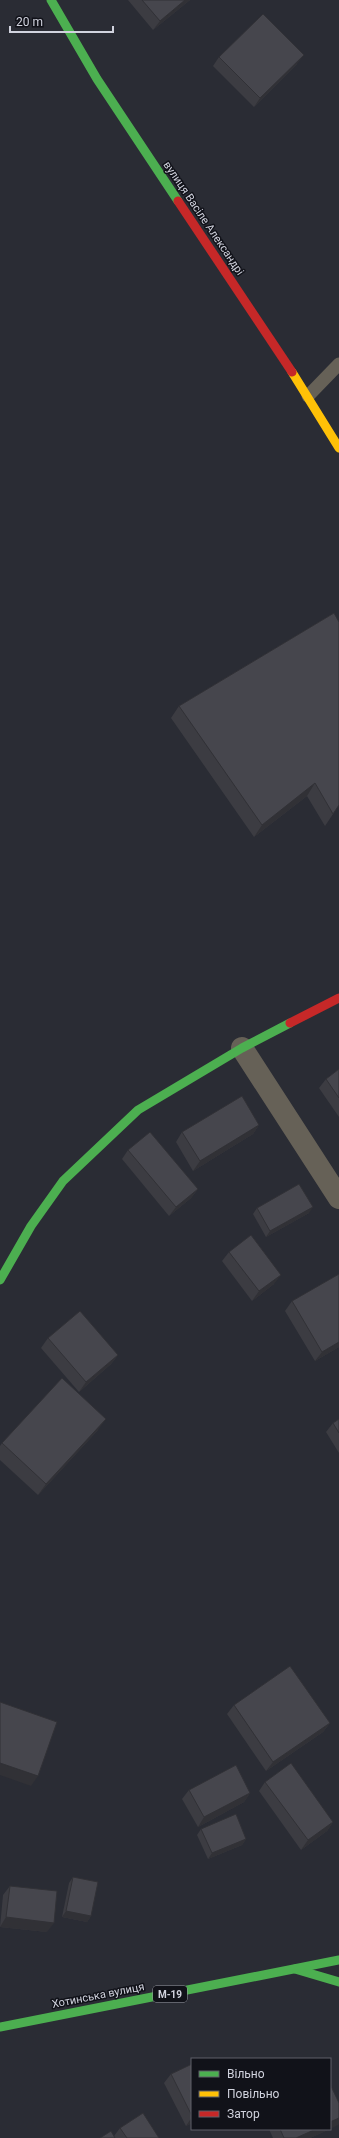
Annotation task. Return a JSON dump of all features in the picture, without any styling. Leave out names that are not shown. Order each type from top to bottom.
[{"type":"main road","name":"вулиця Васіле Александрі","points":[[51,0],[97,79],[308,396],[339,448]]},
{"type":"main road","points":[[0,1280],[31,1226],[63,1181],[138,1110],[242,1048],[339,998]]},
{"type":"main road","name":"Хотинська вулиця","points":[[0,2027],[339,1960]]},
{"type":"main road","name":"Хотинська вулиця","points":[[295,1969],[339,1982]]},
{"type":"street","points":[[242,1048],[339,1198]]},
{"type":"lane","points":[[308,396],[339,364]]},
{"type":"building","points":[[142,0],[185,0],[160,21]]},
{"type":"building","points":[[263,14],[304,55],[260,98],[219,57]]},
{"type":"building","points":[[334,613],[339,622],[339,805],[333,814],[315,783],[262,825],[179,706]]},
{"type":"building","points":[[339,1069],[339,1098],[326,1079]]},
{"type":"building","points":[[242,1096],[259,1125],[200,1161],[182,1132]]},
{"type":"building","points":[[150,1132],[198,1189],[176,1207],[128,1150]]},
{"type":"building","points":[[299,1184],[313,1207],[270,1231],[257,1208]]},
{"type":"building","points":[[251,1235],[281,1275],[259,1291],[229,1252]]},
{"type":"building","points":[[339,1274],[339,1342],[322,1352],[292,1301]]},
{"type":"building","points":[[80,1311],[118,1355],[86,1382],[48,1338]]},
{"type":"building","points":[[62,1378],[106,1419],[46,1484],[2,1443]]},
{"type":"building","points":[[339,1419],[339,1433],[333,1423]]},
{"type":"building","points":[[290,1666],[330,1723],[273,1762],[234,1705]]},
{"type":"building","points":[[0,1702],[57,1722],[38,1776],[0,1763]]},
{"type":"building","points":[[291,1763],[333,1822],[308,1840],[265,1782]]},
{"type":"building","points":[[236,1765],[250,1793],[204,1817],[189,1790]]},
{"type":"building","points":[[236,1814],[246,1839],[212,1853],[201,1829]]},
{"type":"building","points":[[73,1877],[98,1882],[91,1916],[66,1911]]},
{"type":"building","points":[[10,1886],[57,1891],[54,1923],[6,1917]]},
{"type":"building","points":[[191,2064],[191,2114],[171,2074]]},
{"type":"building","points":[[331,2086],[339,2103],[339,2118],[331,2122]]},
{"type":"building","points":[[143,2113],[159,2138],[127,2138],[120,2128]]},
{"type":"building","points":[[280,2130],[314,2130],[296,2138],[284,2138]]},
{"type":"building","points":[[111,2131],[115,2138],[100,2138]]},
{"type":"traffic: fast","points":[[51,0],[97,79],[178,201]]},
{"type":"traffic: fast","points":[[0,1280],[31,1226],[63,1181],[138,1110],[242,1048],[290,1023]]},
{"type":"traffic: fast","points":[[0,2027],[339,1960]]},
{"type":"traffic: fast","points":[[295,1969],[339,1982]]},
{"type":"traffic: slow","points":[[292,372],[339,448]]},
{"type":"traffic: jam","points":[[178,201],[292,372]]},
{"type":"traffic: jam","points":[[290,1023],[339,998]]}]
